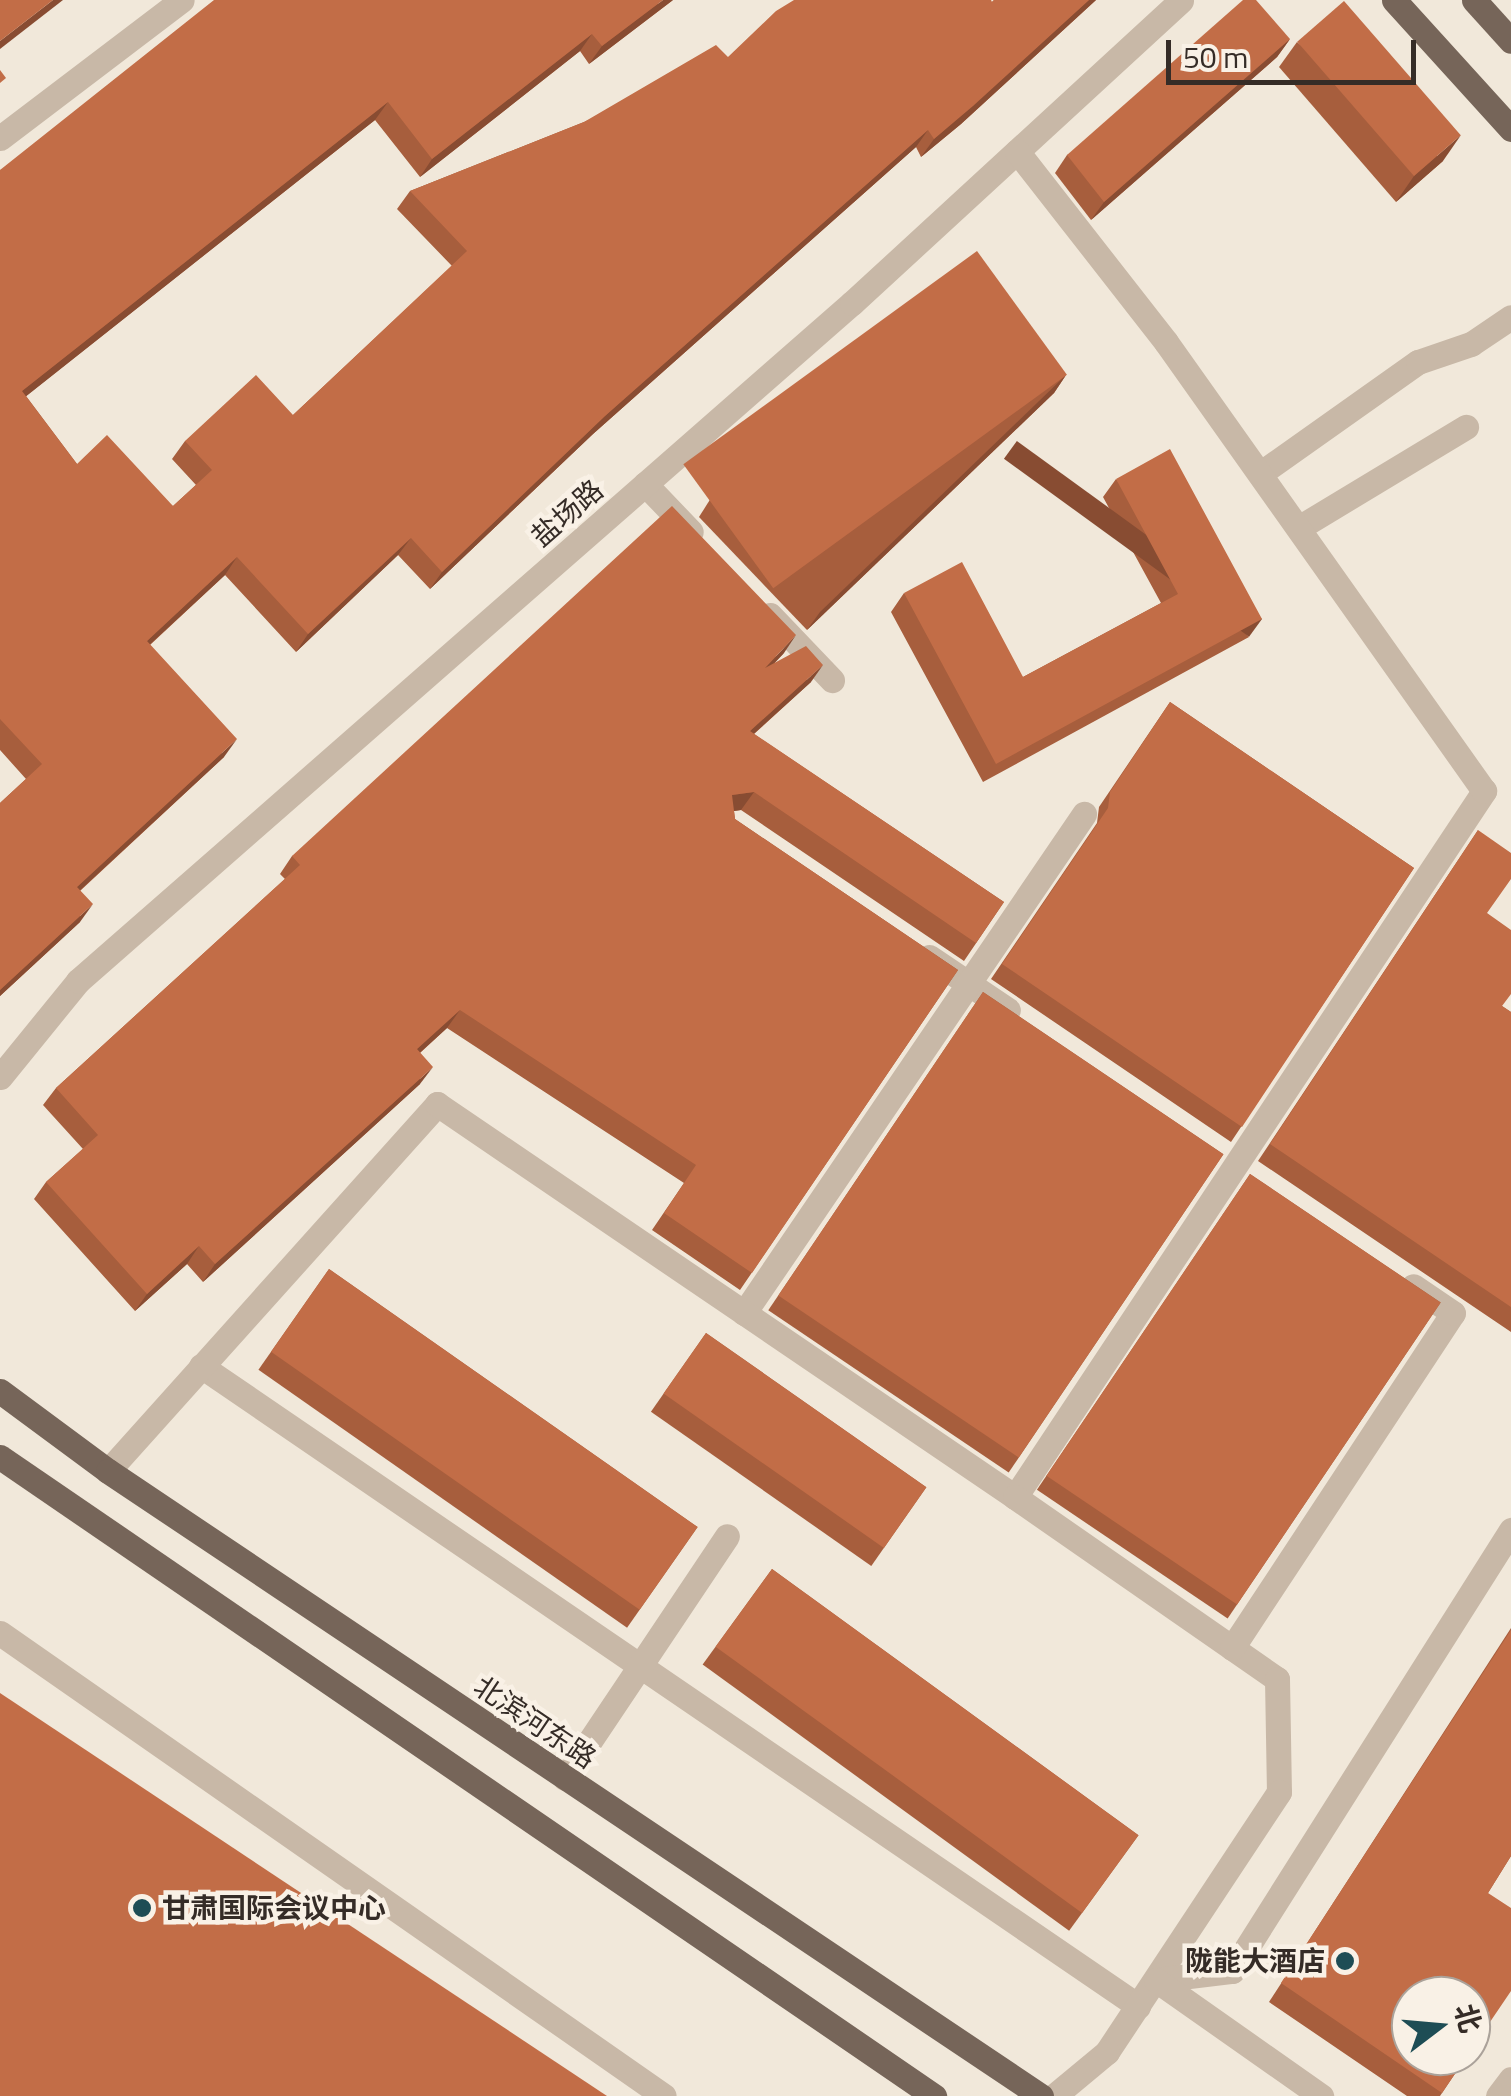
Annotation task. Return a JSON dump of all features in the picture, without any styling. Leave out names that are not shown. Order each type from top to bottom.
[{"type":"main road","points":[[1394,0],[1511,130]]},
{"type":"main road","points":[[1474,0],[1511,41]]},
{"type":"main road","name":"北滨河东路","points":[[0,1391],[108,1470],[1041,2096]]},
{"type":"main road","points":[[0,1458],[934,2096]]},
{"type":"street","points":[[0,138],[182,0]]},
{"type":"street","name":"盐场路","points":[[0,1077],[78,981],[644,484],[1181,0]]},
{"type":"street","points":[[1015,1498],[1484,790],[1261,473],[1017,151]]},
{"type":"street","points":[[1261,473],[1418,362],[1471,344],[1511,316]]},
{"type":"street","points":[[1300,527],[1466,427]]},
{"type":"street","points":[[644,484],[712,554]]},
{"type":"street","points":[[752,596],[832,680]]},
{"type":"street","points":[[744,1313],[1084,814]]},
{"type":"street","points":[[905,941],[1031,1026]]},
{"type":"street","points":[[108,1470],[436,1104],[1277,1678],[1279,1792],[1107,2052],[1054,2096]]},
{"type":"street","points":[[1232,1648],[1453,1313],[1391,1271]]},
{"type":"street","points":[[201,1366],[642,1663],[1138,2006]]},
{"type":"street","points":[[1156,1980],[1232,1971],[1511,1530]]},
{"type":"street","points":[[565,1778],[727,1536]]},
{"type":"street","points":[[0,1632],[664,2096]]},
{"type":"street","points":[[1156,1980],[1322,2096]]},
{"type":"street","points":[[1498,2096],[1511,2079]]},
{"type":"building","points":[[0,0],[53,0],[0,41]]},
{"type":"building","points":[[214,0],[663,0],[602,46],[592,34],[432,159],[388,102],[22,391],[77,464],[107,435],[173,506],[212,470],[185,441],[256,375],[293,415],[467,251],[410,191],[584,122],[716,45],[728,57],[776,11],[794,0],[1089,0],[934,139],[928,130],[605,416],[442,572],[411,538],[308,634],[237,557],[147,641],[237,739],[77,887],[93,904],[0,990],[0,803],[42,764],[0,719],[0,170]]},
{"type":"building","points":[[1243,0],[1256,0],[1290,39],[1104,202],[1067,155]]},
{"type":"building","points":[[1344,1],[1461,135],[1414,176],[1297,42]]},
{"type":"building","points":[[977,251],[1067,375],[773,588],[683,464]]},
{"type":"building","points":[[1170,449],[1262,619],[996,764],[904,593],[962,562],[1023,677],[1178,594],[1116,479]]},
{"type":"building","points":[[672,506],[796,635],[765,668],[806,646],[823,665],[750,731],[1004,902],[976,943],[754,792],[732,795],[735,819],[958,970],[752,1273],[664,1213],[696,1165],[460,1010],[417,1049],[433,1067],[215,1264],[199,1246],[147,1294],[46,1182],[98,1135],[56,1088],[300,865],[292,856]]},
{"type":"building","points":[[1170,702],[1414,868],[1242,1127],[1002,964],[1108,808],[1110,792]]},
{"type":"building","points":[[1478,830],[1511,853],[1511,879],[1487,913],[1511,930],[1511,994],[1502,1006],[1511,1012],[1511,1307],[1270,1144]]},
{"type":"building","points":[[983,992],[1223,1154],[1019,1458],[778,1295]]},
{"type":"building","points":[[1250,1174],[1441,1303],[1237,1604],[1046,1476]]},
{"type":"building","points":[[329,1269],[698,1527],[640,1610],[271,1352]]},
{"type":"building","points":[[706,1333],[926,1487],[884,1548],[664,1394]]},
{"type":"building","points":[[772,1569],[1138,1835],[1082,1913],[716,1647]]},
{"type":"building","points":[[1511,1630],[1511,1856],[1488,1893],[1511,1908],[1511,1991],[1491,2020],[1491,1976],[1391,1976],[1391,2058],[1281,1983]]},
{"type":"building","name":"甘肃国际会议中心","points":[[0,1693],[607,2096],[0,2096]]},
{"type":"building","points":[[1417,2076],[1453,2076],[1442,2093]]},
{"type":"place","name":"甘肃国际会议中心","points":[[142,1908]]},
{"type":"place","name":"陇能大酒店","points":[[1345,1961]]}]
